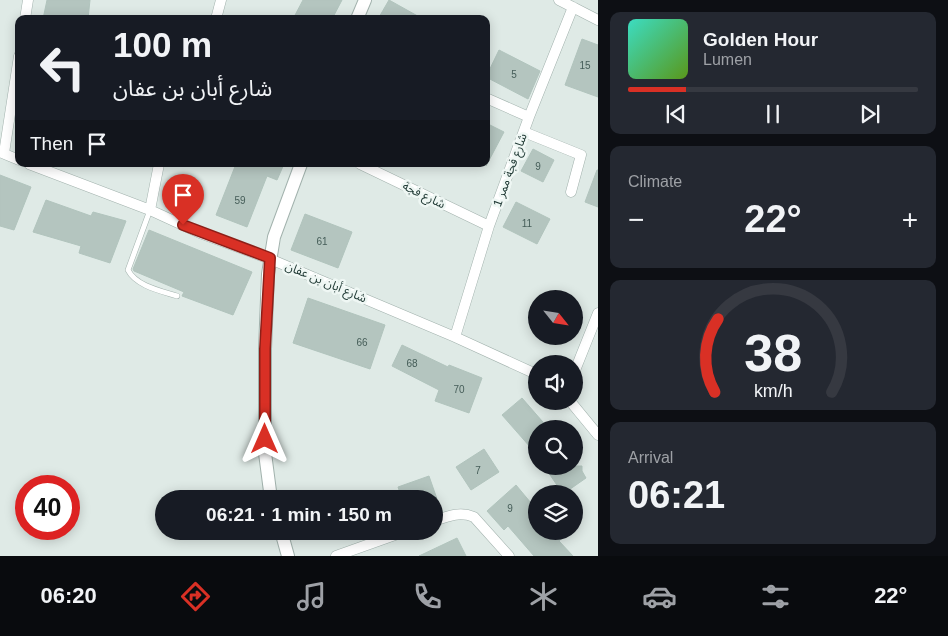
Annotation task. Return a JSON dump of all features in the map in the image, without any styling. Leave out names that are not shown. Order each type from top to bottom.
[{"type":"street","points":[[26,15],[28,0]]},
{"type":"street","points":[[217,15],[221,0]]},
{"type":"street","points":[[359,15],[365,0]]},
{"type":"street","points":[[559,0],[598,20]]},
{"type":"street","name":"شارع فجة ممر 1","points":[[455,336],[489,226],[529,117],[573,7]]},
{"type":"street","points":[[15,79],[2,153],[15,158]]},
{"type":"street","points":[[490,100],[529,117]]},
{"type":"street","points":[[524,132],[581,155],[571,192]]},
{"type":"street","name":"شارع أبان بن عفان","points":[[36,167],[150,210],[200,233],[270,258],[455,336],[528,370]]},
{"type":"street","points":[[150,210],[158,167]]},
{"type":"street","points":[[270,490],[265,453],[265,349],[270,258],[274,237],[299,167]]},
{"type":"street","name":"شارع فجة","points":[[366,167],[489,226]]},
{"type":"street","points":[[581,355],[598,313]]},
{"type":"street","points":[[577,410],[598,435]]},
{"type":"street","points":[[443,518],[458,514],[467,514],[474,517],[510,556]]},
{"type":"street","points":[[284,540],[288,556]]},
{"type":"street","points":[[336,556],[381,540]]},
{"type":"lane","points":[[150,210],[128,270],[138,280],[177,296]]},
{"type":"building","points":[[47,0],[90,0],[88,15],[44,15]]},
{"type":"building","points":[[303,0],[342,0],[334,15],[295,15]]},
{"type":"building","points":[[389,0],[416,15],[380,15]]},
{"type":"building","points":[[582,39],[598,45],[598,97],[565,85]]},
{"type":"building","points":[[499,50],[540,71],[528,99],[490,79],[490,69]]},
{"type":"building","points":[[490,125],[504,132],[490,158]]},
{"type":"building","points":[[533,149],[554,160],[543,182],[521,171]]},
{"type":"building","points":[[235,167],[283,167],[277,180],[267,176],[247,227],[216,215]]},
{"type":"building","points":[[598,170],[598,207],[585,202]]},
{"type":"building","points":[[0,175],[31,187],[14,230],[0,226]]},
{"type":"building","points":[[46,200],[91,216],[93,212],[126,221],[110,263],[79,253],[81,246],[33,232]]},
{"type":"building","points":[[516,202],[550,219],[537,244],[503,227]]},
{"type":"building","points":[[305,214],[352,232],[338,268],[291,250]]},
{"type":"building","points":[[149,230],[252,272],[233,315],[182,296],[184,292],[134,271],[133,269]]},
{"type":"building","points":[[308,298],[385,325],[370,369],[293,343]]},
{"type":"building","points":[[402,345],[448,367],[449,365],[482,378],[469,413],[435,401],[439,390],[392,366]]},
{"type":"building","points":[[522,398],[528,405],[528,410],[532,410],[541,420],[528,420],[528,445],[502,415]]},
{"type":"building","points":[[484,449],[499,472],[471,490],[456,467]]},
{"type":"building","points":[[583,473],[586,478],[576,485],[557,485],[550,475],[583,475]]},
{"type":"building","points":[[429,476],[434,490],[399,490],[398,487]]},
{"type":"building","points":[[516,485],[528,499],[528,540],[560,540],[573,556],[534,556],[508,526],[504,530],[487,511]]},
{"type":"building","points":[[457,538],[466,556],[419,556]]},
{"type":"route","points":[[183,225],[270,258],[265,349],[265,439]]}]
